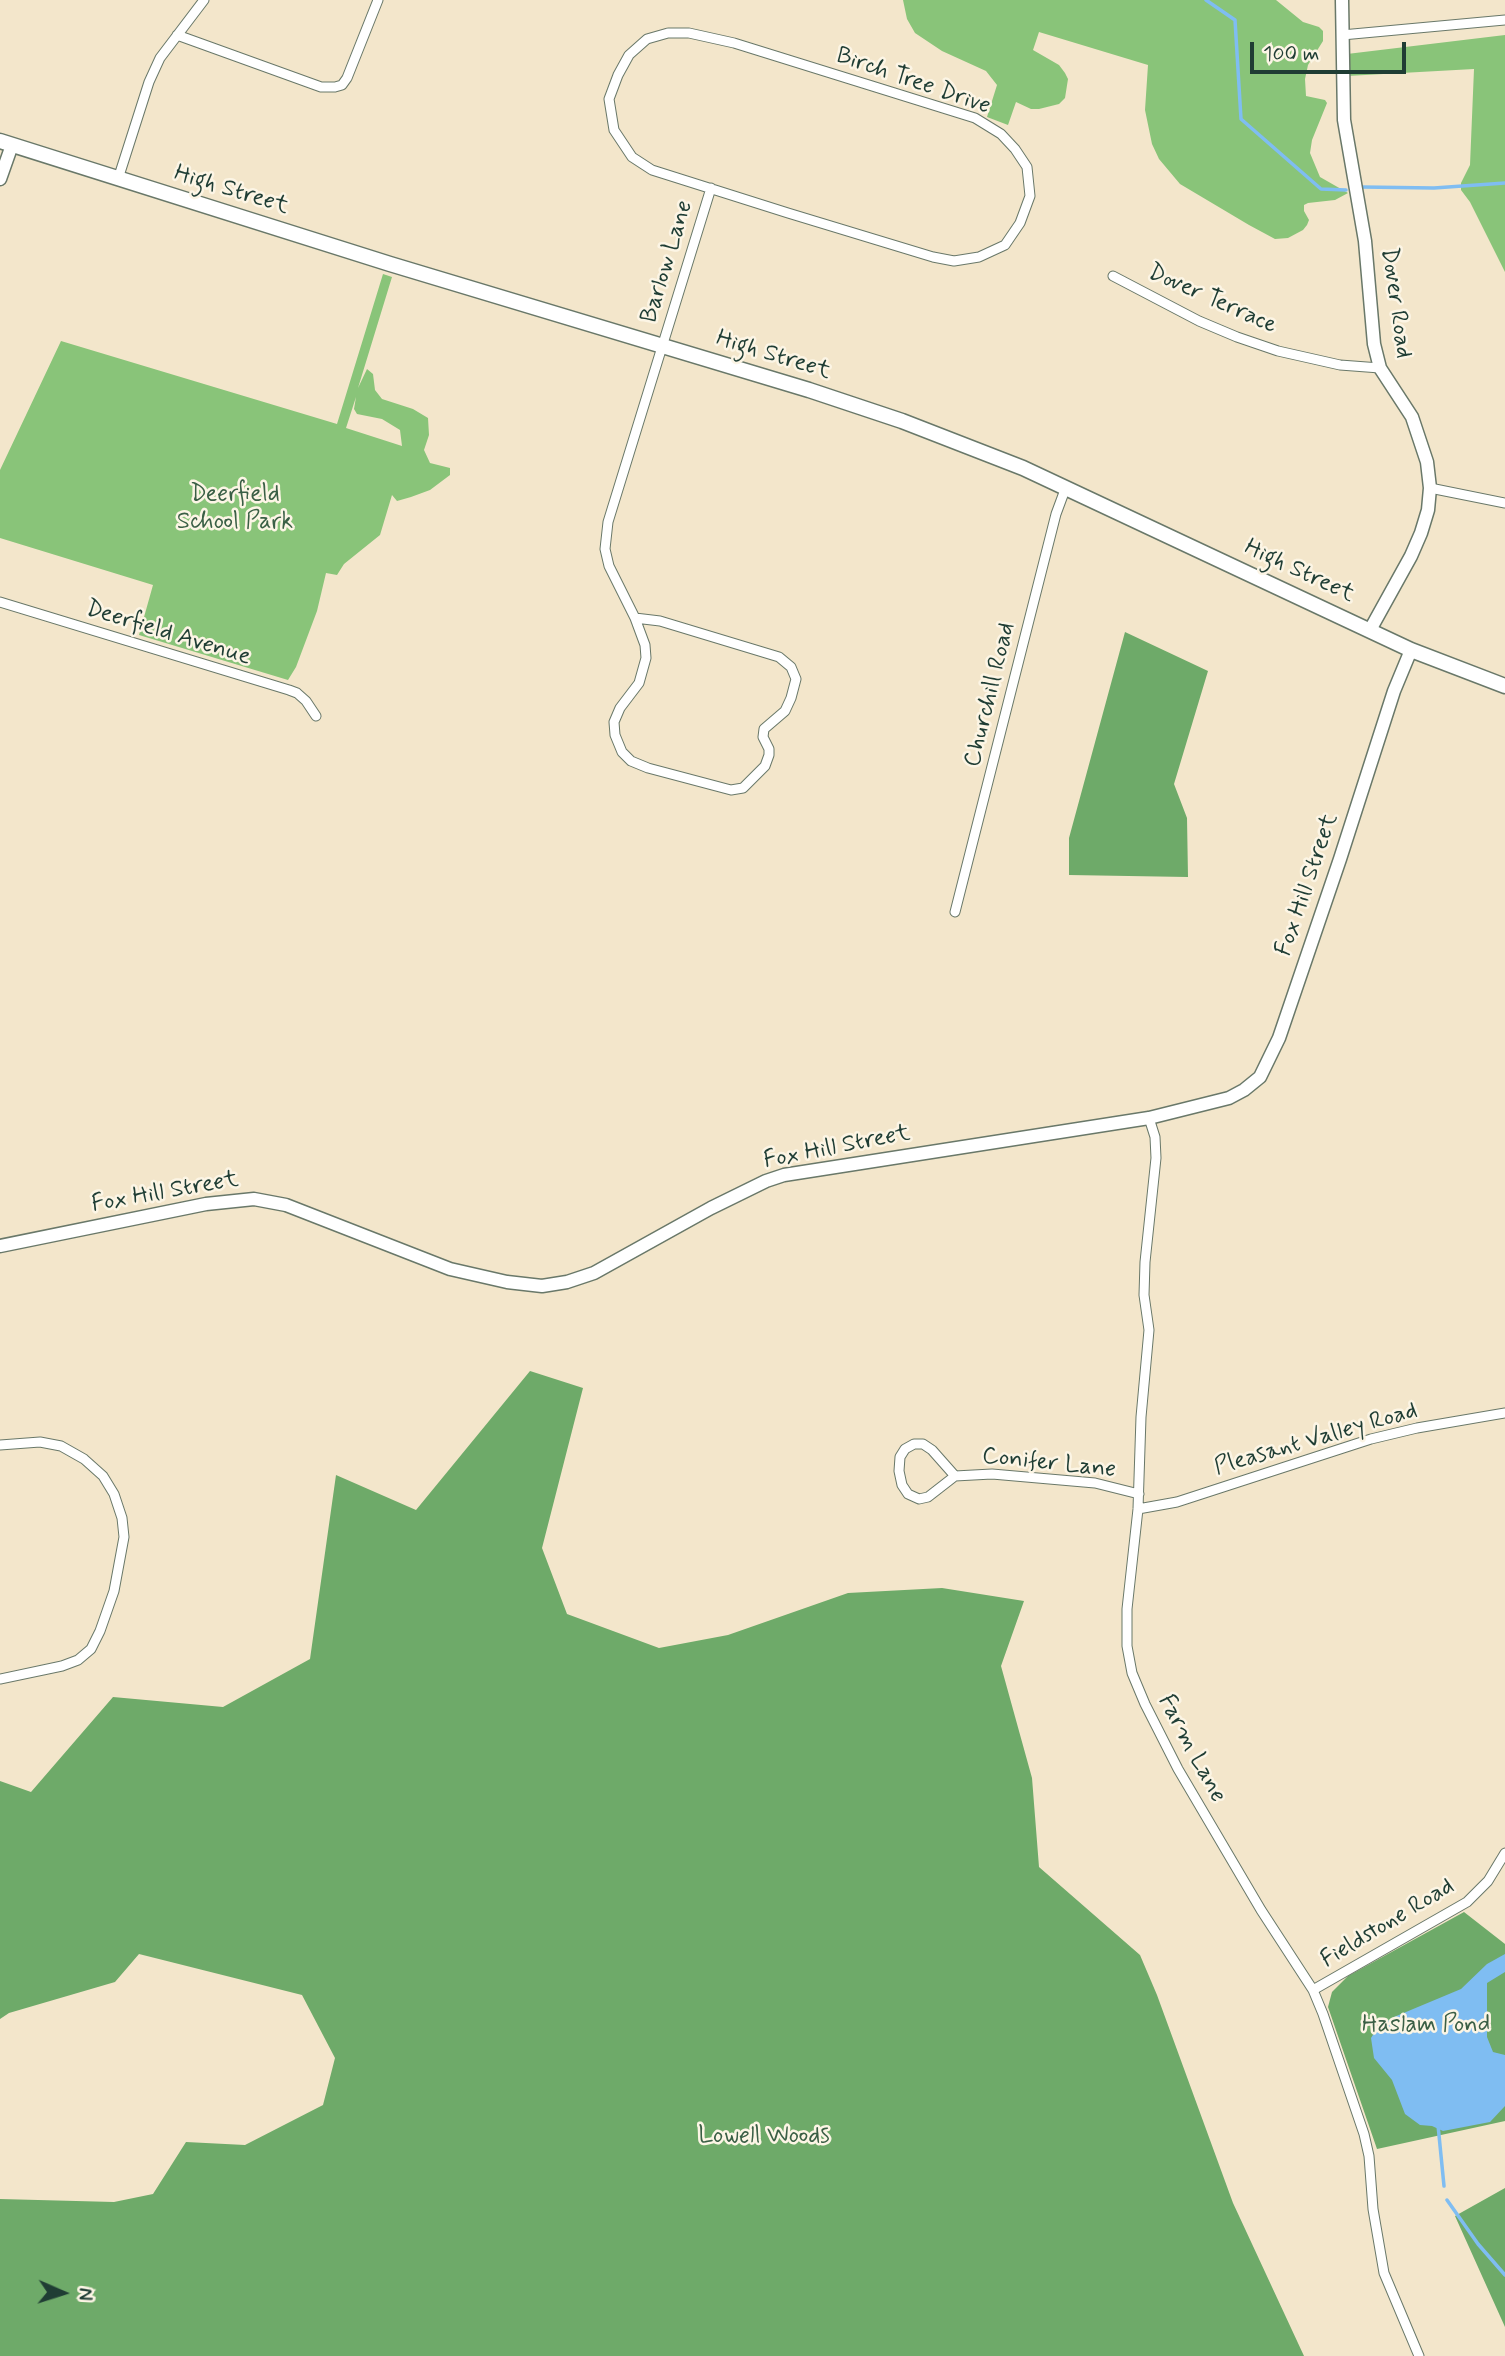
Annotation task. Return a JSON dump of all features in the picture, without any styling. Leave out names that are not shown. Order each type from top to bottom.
[{"type":"main road","name":"High Street","points":[[6,143],[118,180],[902,421],[1024,468],[1411,650],[1505,686]]},
{"type":"street","points":[[118,180],[149,82],[160,58],[204,0]]},
{"type":"street","points":[[177,35],[321,86],[335,87],[342,85],[347,78],[378,0]]},
{"type":"street","name":"Dover Road","points":[[1342,0],[1344,120],[1365,241],[1374,344],[1380,368],[1412,417],[1427,462],[1430,488],[1421,533],[1370,630]]},
{"type":"street","points":[[1342,35],[1505,20]]},
{"type":"street","name":"Birch Tree Drive","points":[[668,33],[690,33],[975,118],[1001,134],[1016,149],[1027,167],[1030,196],[1020,223],[1005,245],[978,257],[954,261],[933,257],[710,188],[652,170],[632,157],[614,130],[609,99],[629,55],[647,39],[668,33]]},
{"type":"street","points":[[0,179],[6,143]]},
{"type":"street","name":"Barlow Lane","points":[[635,618],[660,621],[779,657],[791,667],[796,679],[791,698],[785,711],[764,729],[763,737],[769,749],[765,766],[743,788],[731,790],[631,761],[622,752],[615,735],[614,722],[620,708],[639,683],[646,658],[645,645],[635,618],[609,566],[605,549],[606,533],[710,188]]},
{"type":"street","name":"Dover Terrace","points":[[1113,276],[1199,321],[1237,337],[1279,351],[1340,365],[1380,368]]},
{"type":"street","name":"Churchill Road","points":[[955,912],[1056,514],[1066,488]]},
{"type":"street","points":[[1430,488],[1505,503]]},
{"type":"street","name":"Deerfield Avenue","points":[[0,602],[289,690],[306,701],[316,716]]},
{"type":"street","name":"Fox Hill Street","points":[[0,1245],[206,1203],[254,1199],[286,1205],[450,1269],[507,1282],[542,1286],[567,1282],[594,1273],[711,1208],[784,1175],[1149,1118],[1228,1098],[1260,1077],[1279,1038],[1394,691],[1411,650]]},
{"type":"street","name":"Farm Lane","points":[[1149,1118],[1155,1137],[1156,1158],[1145,1262],[1144,1295],[1149,1330],[1140,1416],[1139,1494],[1127,1609],[1127,1646],[1132,1674],[1178,1769],[1259,1907],[1312,1990],[1341,2063],[1364,2134],[1384,2273],[1419,2356]]},
{"type":"street","name":"Pleasant Valley Road","points":[[1138,1509],[1177,1503],[1371,1439],[1505,1413]]},
{"type":"street","points":[[0,1445],[40,1442],[61,1446],[84,1459],[103,1476],[114,1494],[122,1518],[124,1538],[114,1591],[100,1631],[90,1649],[78,1660],[62,1666],[0,1679]]},
{"type":"street","name":"Conifer Lane","points":[[955,1476],[932,1450],[923,1444],[914,1444],[905,1449],[900,1457],[902,1485],[908,1494],[919,1499],[928,1497],[955,1476],[992,1474],[1095,1483],[1139,1494]]},
{"type":"street","name":"Fieldstone Road","points":[[1312,1990],[1467,1902],[1488,1881],[1505,1853]]},
{"type":"green space","points":[[903,0],[1276,0],[1303,22],[1323,31],[1323,41],[1308,65],[1305,79],[1306,96],[1325,100],[1327,103],[1312,140],[1310,153],[1320,177],[1348,193],[1335,200],[1304,205],[1309,220],[1303,230],[1288,238],[1275,239],[1180,184],[1159,159],[1152,144],[1145,110],[1148,65],[1039,32],[1033,50],[1059,65],[1065,73],[1068,79],[1065,98],[1059,104],[1039,109],[1031,109],[1016,102],[1008,125],[987,117],[997,85],[986,71],[942,51],[915,33],[907,19]]},
{"type":"green space","points":[[1505,35],[1505,272],[1470,202],[1461,190],[1461,183],[1470,165],[1474,69],[1347,76],[1347,54]]},
{"type":"green space","name":"Deerfield School Park","points":[[383,274],[392,277],[358,388],[367,369],[373,374],[375,390],[382,399],[413,409],[428,418],[429,435],[424,450],[430,463],[450,468],[450,475],[430,490],[411,497],[397,501],[392,495],[380,535],[344,564],[337,575],[326,573],[317,611],[296,667],[288,680],[139,635],[153,585],[0,538],[0,470],[61,341],[337,424]],"holes":[[[356,397],[354,409],[357,414],[382,419],[400,430],[402,446],[346,428]]]},
{"type":"green space","points":[[1125,632],[1208,671],[1174,784],[1187,818],[1188,877],[1069,875],[1069,838]]},
{"type":"green space","name":"Lowell Woods","points":[[530,1371],[583,1388],[542,1548],[567,1614],[659,1648],[728,1635],[848,1593],[942,1588],[1024,1601],[1001,1666],[1032,1778],[1039,1867],[1140,1955],[1233,2203],[1304,2356],[0,2356],[0,2199],[114,2202],[153,2194],[186,2142],[245,2145],[323,2105],[335,2058],[302,1995],[139,1954],[115,1982],[9,2013],[0,2019],[0,1781],[31,1792],[113,1697],[223,1707],[310,1659],[336,1475],[416,1510]]},
{"type":"green space","name":"Haslam Pond","points":[[1464,1912],[1505,1944],[1505,2121],[1377,2149],[1328,2007],[1332,1992],[1348,1976]]},
{"type":"green space","points":[[1505,2188],[1505,2327],[1455,2216]]},
{"type":"water","points":[[1505,1954],[1505,1972],[1487,1983],[1487,2037],[1493,2052],[1505,2055],[1505,2106],[1490,2122],[1443,2131],[1420,2125],[1405,2114],[1392,2080],[1374,2058],[1371,2038],[1378,2027],[1394,2017],[1461,1989],[1487,1964]]},
{"type":"waterway","points":[[1206,0],[1235,20],[1241,119],[1321,189],[1346,190]]},
{"type":"waterway","points":[[1362,187],[1434,188],[1505,183]]},
{"type":"waterway","points":[[1438,2125],[1444,2186]]},
{"type":"waterway","points":[[1447,2200],[1478,2244],[1505,2275]]}]
